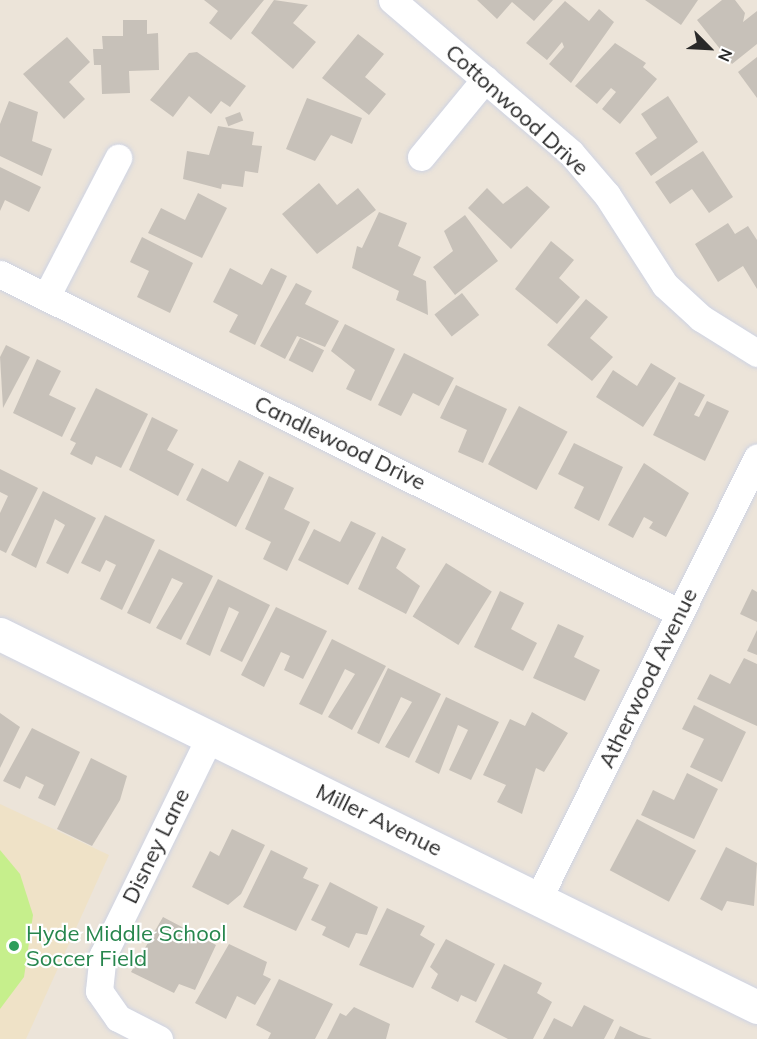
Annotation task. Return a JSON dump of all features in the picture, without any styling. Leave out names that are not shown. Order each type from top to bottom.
[{"type":"main road","name":"Miller Avenue","points":[[0,634],[757,1007]]},
{"type":"street","name":"Cottonwood Drive","points":[[392,0],[578,162],[607,195],[665,285],[701,318],[757,353]]},
{"type":"street","points":[[421,157],[485,79]]},
{"type":"street","points":[[46,297],[118,158]]},
{"type":"street","name":"Candlewood Drive","points":[[0,274],[680,613]]},
{"type":"street","name":"Atherwood Avenue","points":[[538,899],[757,458]]},
{"type":"street","name":"Disney Lane","points":[[159,1039],[118,1018],[99,991],[103,955],[210,737]]},
{"type":"shaded area","points":[[0,804],[109,855],[26,1039],[0,1039]]},
{"type":"green space","name":"Hyde Middle School Soccer Field","points":[[0,850],[20,874],[33,915],[24,977],[0,1009]]},
{"type":"building","points":[[204,0],[264,0],[231,40],[209,23],[218,11]]},
{"type":"building","points":[[274,0],[308,5],[293,23],[316,42],[293,69],[251,33]]},
{"type":"building","points":[[477,0],[553,0],[534,21],[512,2],[497,19]]},
{"type":"building","points":[[645,0],[698,0],[681,25]]},
{"type":"building","points":[[722,0],[735,0],[745,13],[743,22],[757,11],[757,44],[732,64],[697,20]]},
{"type":"building","points":[[565,1],[589,21],[599,9],[614,22],[571,83],[549,64],[564,47],[562,42],[547,60],[526,43]]},
{"type":"building","points":[[123,20],[147,20],[147,34],[158,33],[159,70],[129,71],[130,93],[102,94],[101,65],[94,65],[93,49],[103,49],[102,36],[123,36]]},
{"type":"building","points":[[358,34],[384,54],[365,77],[386,94],[369,115],[322,78]]},
{"type":"building","points":[[67,37],[90,62],[69,82],[85,99],[64,119],[23,74]]},
{"type":"building","points":[[615,43],[646,63],[643,67],[657,79],[620,124],[602,109],[616,92],[611,88],[597,104],[575,86]]},
{"type":"building","points":[[197,52],[246,86],[230,107],[221,101],[211,114],[189,96],[173,117],[150,100],[189,53]]},
{"type":"building","points":[[757,57],[757,98],[738,72]]},
{"type":"building","points":[[668,96],[698,142],[651,176],[635,153],[657,138],[641,114]]},
{"type":"building","points":[[307,98],[362,118],[352,144],[331,135],[315,161],[286,149]]},
{"type":"building","points":[[9,101],[38,112],[32,141],[52,149],[42,176],[0,156],[0,124]]},
{"type":"building","points":[[240,112],[243,120],[228,126],[225,118]]},
{"type":"building","points":[[218,126],[254,132],[252,145],[262,146],[258,173],[245,171],[243,187],[222,184],[221,189],[183,179],[187,151],[209,155]]},
{"type":"building","points":[[703,151],[733,197],[709,213],[692,189],[670,204],[655,182]]},
{"type":"building","points":[[0,167],[41,187],[29,212],[5,200],[0,211]]},
{"type":"building","points":[[319,183],[337,205],[358,188],[376,210],[317,254],[282,214]]},
{"type":"building","points":[[527,186],[550,207],[511,249],[468,208],[487,188],[503,204]]},
{"type":"building","points":[[198,193],[227,208],[202,258],[148,233],[161,208],[185,220]]},
{"type":"building","points":[[379,212],[407,223],[398,246],[421,257],[413,275],[426,281],[428,315],[396,300],[399,291],[352,268],[357,246],[362,248]]},
{"type":"building","points":[[465,215],[498,261],[455,295],[433,267],[453,251],[444,231]]},
{"type":"building","points":[[728,223],[735,234],[748,226],[757,240],[757,289],[743,266],[718,282],[695,244]]},
{"type":"building","points":[[142,237],[193,263],[170,313],[137,297],[149,271],[130,262]]},
{"type":"building","points":[[551,241],[574,260],[559,278],[580,297],[557,324],[515,289]]},
{"type":"building","points":[[230,268],[262,285],[271,268],[287,276],[255,345],[229,332],[238,315],[213,302]]},
{"type":"building","points":[[296,283],[312,291],[305,304],[339,321],[325,347],[297,336],[285,359],[260,346]]},
{"type":"building","points":[[462,293],[479,315],[452,337],[434,315]]},
{"type":"building","points":[[586,299],[608,317],[590,338],[613,357],[592,381],[547,345]]},
{"type":"building","points":[[345,324],[395,349],[371,401],[346,389],[355,370],[331,351]]},
{"type":"building","points":[[300,338],[324,350],[313,373],[289,360]]},
{"type":"building","points":[[6,345],[30,357],[3,408],[0,357]]},
{"type":"building","points":[[404,353],[454,378],[439,406],[413,393],[401,416],[378,405]]},
{"type":"building","points":[[37,359],[61,371],[49,395],[76,408],[62,437],[13,413]]},
{"type":"building","points":[[651,363],[676,378],[643,427],[596,397],[613,370],[637,386]]},
{"type":"building","points":[[679,382],[705,395],[694,415],[699,417],[707,401],[729,411],[705,461],[653,435]]},
{"type":"building","points":[[456,385],[507,409],[483,463],[458,452],[467,430],[440,418]]},
{"type":"building","points":[[96,388],[148,414],[121,468],[96,456],[92,465],[70,454],[76,443],[70,440]]},
{"type":"building","points":[[519,406],[568,432],[537,490],[488,464]]},
{"type":"building","points":[[152,417],[178,430],[167,450],[194,464],[178,496],[129,470]]},
{"type":"building","points":[[574,443],[623,467],[599,521],[574,508],[584,487],[558,474]]},
{"type":"building","points":[[239,460],[264,473],[236,527],[186,500],[202,468],[228,482]]},
{"type":"building","points":[[644,463],[689,493],[666,537],[649,528],[653,522],[644,517],[633,538],[608,525]]},
{"type":"building","points":[[0,469],[38,488],[6,553],[0,550],[0,513],[8,496],[0,492]]},
{"type":"building","points":[[269,476],[294,488],[284,509],[310,522],[287,571],[263,559],[271,542],[245,529]]},
{"type":"building","points":[[43,491],[96,518],[68,574],[46,563],[65,525],[55,519],[36,568],[11,555]]},
{"type":"building","points":[[105,515],[155,540],[122,610],[100,599],[116,565],[106,560],[100,572],[81,563]]},
{"type":"building","points":[[351,521],[376,533],[348,585],[298,560],[314,529],[340,542]]},
{"type":"building","points":[[382,536],[406,549],[396,568],[420,586],[406,614],[358,589]]},
{"type":"building","points":[[159,549],[213,576],[181,640],[156,628],[183,583],[172,578],[150,624],[127,613]]},
{"type":"building","points":[[446,563],[492,592],[458,645],[413,616]]},
{"type":"building","points":[[218,579],[270,605],[242,662],[220,651],[239,612],[229,607],[210,656],[186,644]]},
{"type":"building","points":[[752,589],[757,592],[757,622],[740,614]]},
{"type":"building","points":[[500,591],[524,603],[511,629],[537,643],[523,671],[474,647]]},
{"type":"building","points":[[276,607],[327,631],[303,679],[284,670],[290,656],[281,652],[264,687],[241,675]]},
{"type":"building","points":[[558,624],[584,636],[574,657],[600,670],[585,701],[533,678]]},
{"type":"building","points":[[757,630],[757,655],[747,651]]},
{"type":"building","points":[[332,639],[386,666],[352,730],[328,717],[355,674],[345,669],[322,715],[299,704]]},
{"type":"building","points":[[744,658],[757,664],[757,726],[697,699],[710,674],[730,684]]},
{"type":"building","points":[[388,668],[441,694],[409,758],[385,747],[412,702],[401,697],[379,744],[357,733]]},
{"type":"building","points":[[446,697],[499,722],[471,780],[449,770],[468,730],[458,725],[439,774],[415,762]]},
{"type":"building","points":[[694,705],[746,732],[722,782],[690,767],[704,739],[682,729]]},
{"type":"building","points":[[532,712],[568,733],[544,772],[536,768],[522,814],[497,802],[506,785],[483,775],[510,719],[525,726]]},
{"type":"building","points":[[0,713],[20,727],[0,768]]},
{"type":"building","points":[[32,728],[80,752],[55,806],[38,798],[44,785],[26,776],[20,789],[3,781]]},
{"type":"building","points":[[91,758],[127,776],[120,800],[92,846],[57,829]]},
{"type":"building","points":[[687,773],[718,789],[694,839],[641,815],[653,790],[674,800]]},
{"type":"building","points":[[637,819],[696,850],[669,902],[610,870]]},
{"type":"building","points":[[232,829],[265,845],[241,894],[228,905],[192,887],[210,851],[219,856]]},
{"type":"building","points":[[726,847],[757,863],[754,906],[727,901],[722,911],[700,899]]},
{"type":"building","points":[[271,850],[308,868],[303,878],[319,885],[296,931],[243,907]]},
{"type":"building","points":[[330,882],[378,907],[367,935],[356,933],[349,948],[322,935],[326,927],[311,920]]},
{"type":"building","points":[[387,908],[425,926],[420,935],[435,944],[413,988],[359,965]]},
{"type":"building","points":[[163,917],[216,945],[195,990],[179,984],[174,993],[131,972]]},
{"type":"building","points":[[446,939],[495,964],[476,1002],[461,995],[458,1002],[431,988],[438,974],[430,967]]},
{"type":"building","points":[[229,944],[267,962],[263,975],[271,979],[255,1005],[237,996],[226,1019],[195,1003]]},
{"type":"building","points":[[504,964],[542,983],[537,993],[552,1002],[533,1039],[508,1039],[475,1022]]},
{"type":"building","points":[[279,979],[333,1004],[315,1039],[268,1039],[271,1033],[256,1025]]},
{"type":"building","points":[[584,1005],[614,1020],[604,1039],[543,1039],[554,1018],[572,1027]]},
{"type":"building","points":[[354,1007],[390,1024],[386,1039],[327,1039],[340,1013],[346,1016]]},
{"type":"building","points":[[620,1026],[639,1035],[652,1039],[614,1039]]},
{"type":"place","name":"Hyde Middle School Soccer Field","points":[[14,946]]}]
